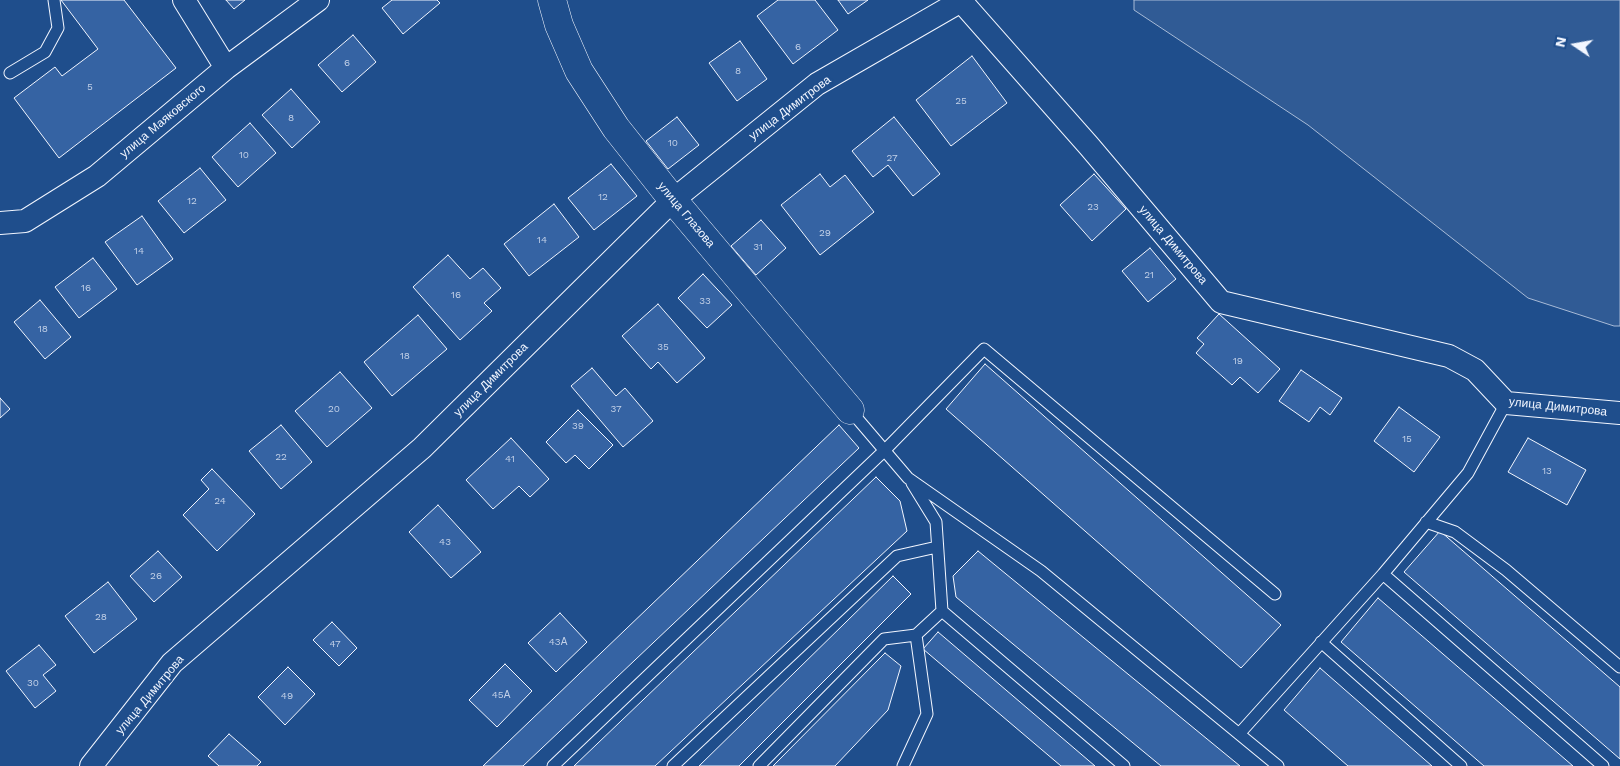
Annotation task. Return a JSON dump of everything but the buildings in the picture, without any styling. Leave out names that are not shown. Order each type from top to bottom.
[{"type":"street","points":[[184,0],[226,68]]},
{"type":"street","name":"улица Маяковского","points":[[0,222],[25,221],[97,176],[226,68],[318,0]]},
{"type":"street","name":"улица Глазова","points":[[552,0],[559,25],[579,70],[616,128],[673,200],[850,410]]},
{"type":"street","name":"улица Димитрова","points":[[90,766],[172,663],[422,448],[673,200],[817,84],[961,1],[1089,146],[1221,302],[1449,356],[1475,370],[1506,403],[1620,413]]},
{"type":"lane","points":[[10,73],[45,52],[58,28],[54,0]]},
{"type":"lane","points":[[553,766],[885,450],[984,349],[1275,594]]},
{"type":"lane","points":[[1239,734],[1383,574],[1468,473],[1506,403]]},
{"type":"lane","points":[[850,410],[908,478],[936,522],[942,611],[1124,766]]},
{"type":"lane","points":[[908,478],[1041,571],[1278,766]]},
{"type":"lane","points":[[1426,522],[1455,532],[1506,570],[1620,667]]},
{"type":"lane","points":[[673,766],[896,556],[937,547]]},
{"type":"lane","points":[[1383,574],[1603,766]]},
{"type":"lane","points":[[758,766],[884,639],[916,635],[942,611]]},
{"type":"lane","points":[[903,766],[927,714],[916,635]]},
{"type":"lane","points":[[1321,642],[1461,766]]},
{"type":"shaded area","points":[[1134,0],[1620,0],[1620,326],[1614,326],[1528,298],[1308,125],[1134,10]]}]
